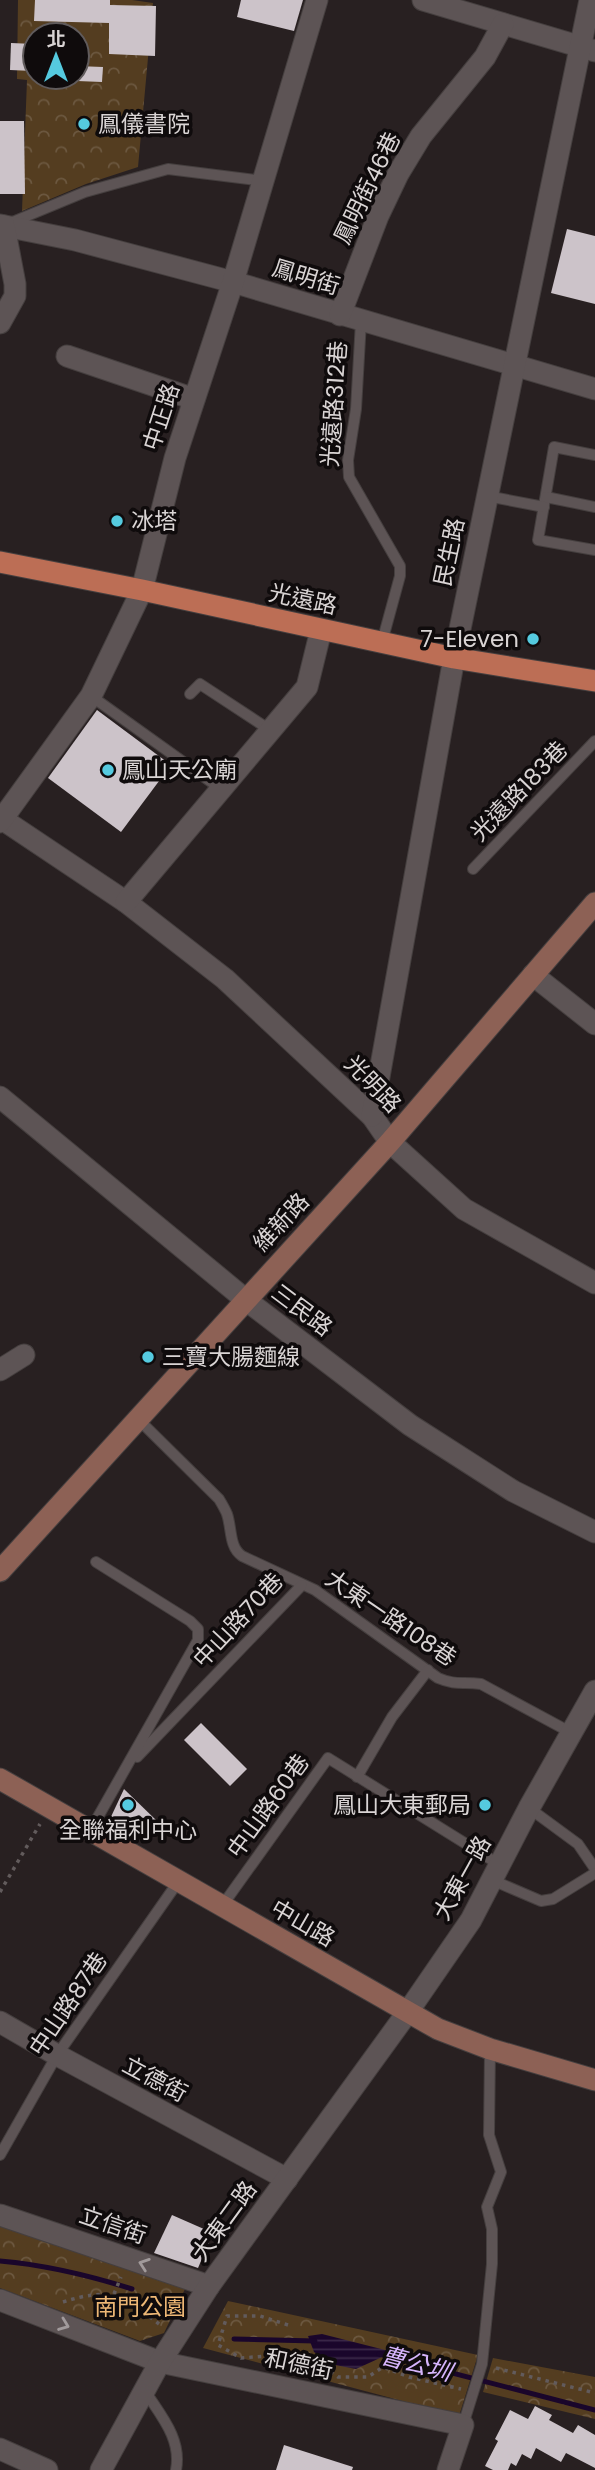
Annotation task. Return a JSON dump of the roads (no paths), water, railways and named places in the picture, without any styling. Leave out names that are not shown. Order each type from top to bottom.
[{"type":"main road","name":"光遠路","points":[[0,562],[454,658],[595,681]]},
{"type":"main road","name":"維新路","points":[[0,1571],[390,1142],[595,903]]},
{"type":"main road","name":"中山路","points":[[0,1779],[440,2030],[490,2049],[595,2080]]},
{"type":"street","name":"中正路","points":[[1,820],[92,695],[142,590],[175,458],[233,282],[317,0]]},
{"type":"street","points":[[424,0],[588,49]]},
{"type":"street","name":"民生路","points":[[372,1116],[454,658],[514,366],[588,49],[590,0]]},
{"type":"street","name":"鳳明街46巷","points":[[340,315],[378,216],[398,174],[421,136],[485,57],[503,24]]},
{"type":"street","points":[[0,323],[15,296],[15,284],[2,225]]},
{"type":"street","name":"鳳明街","points":[[2,225],[75,240],[233,282],[595,389]]},
{"type":"street","points":[[67,356],[194,399]]},
{"type":"street","points":[[125,902],[307,687],[321,630]]},
{"type":"street","name":"光明路","points":[[1,820],[125,902],[225,979],[372,1116],[390,1142],[464,1209],[595,1283]]},
{"type":"street","points":[[533,975],[595,1024]]},
{"type":"street","name":"三民路","points":[[0,1097],[246,1300],[411,1424],[513,1491],[595,1532]]},
{"type":"street","points":[[0,1370],[24,1355]]},
{"type":"street","name":"大東一路","points":[[407,2013],[471,1920],[570,1732],[595,1691]]},
{"type":"street","name":"大東二路","points":[[101,2470],[160,2362],[209,2286],[407,2013]]},
{"type":"street","name":"立德街","points":[[0,2022],[287,2179]]},
{"type":"street","name":"立信街","points":[[0,2215],[209,2286]]},
{"type":"street","points":[[0,2300],[160,2362]]},
{"type":"street","name":"和德街","points":[[160,2362],[463,2425]]},
{"type":"street","points":[[448,2470],[463,2425]]},
{"type":"street","points":[[0,2449],[47,2470]]},
{"type":"lane","points":[[2,225],[85,192],[167,169],[264,181]]},
{"type":"lane","name":"光遠路312巷","points":[[361,321],[356,409],[348,460],[349,477],[400,566],[400,576],[382,642]]},
{"type":"lane","points":[[595,455],[554,447],[538,540],[595,550]]},
{"type":"lane","points":[[487,496],[595,507]]},
{"type":"lane","points":[[190,694],[200,684],[270,730]]},
{"type":"lane","points":[[92,695],[221,789]]},
{"type":"lane","name":"光遠路183巷","points":[[473,869],[595,741]]},
{"type":"lane","name":"中山路70巷","points":[[125,1770],[302,1585],[236,1552],[226,1512],[219,1499],[137,1418]]},
{"type":"lane","name":"中山路70巷","points":[[90,1831],[198,1640],[198,1629],[190,1621],[96,1562]]},
{"type":"lane","name":"大東一路108巷","points":[[302,1585],[315,1590],[450,1683],[481,1684],[570,1732]]},
{"type":"lane","points":[[357,1777],[393,1717],[428,1670]]},
{"type":"lane","name":"中山路60巷","points":[[222,1906],[328,1758],[496,1873],[541,1900],[553,1899],[595,1871]]},
{"type":"lane","points":[[529,1808],[578,1844],[595,1871]]},
{"type":"lane","name":"中山路87巷","points":[[0,2155],[57,2055],[178,1882]]},
{"type":"lane","points":[[463,2425],[468,2390],[482,2364],[492,2264],[492,2229],[487,2207],[500,2172],[489,2135],[490,2049]]},
{"type":"lane","points":[[144,2390],[176,2443],[176,2470]]},
{"type":"waterway","name":"曹公圳","points":[[0,2261],[67,2271],[132,2289]]},
{"type":"waterway","name":"曹公圳","points":[[234,2339],[315,2341]]},
{"type":"waterway","name":"曹公圳","points":[[379,2354],[595,2410]]},
{"type":"place","name":"鳳儀書院","points":[[84,124]]},
{"type":"place","name":"冰塔","points":[[117,521]]},
{"type":"place","name":"7-Eleven","points":[[533,639]]},
{"type":"place","name":"鳳山天公廟","points":[[108,770]]},
{"type":"place","name":"三寶大腸麵線","points":[[148,1357]]},
{"type":"place","name":"全聯福利中心","points":[[128,1805]]},
{"type":"place","name":"鳳山大東郵局","points":[[485,1805]]},
{"type":"park label","name":"南門公園","points":[[140,2307]]}]
